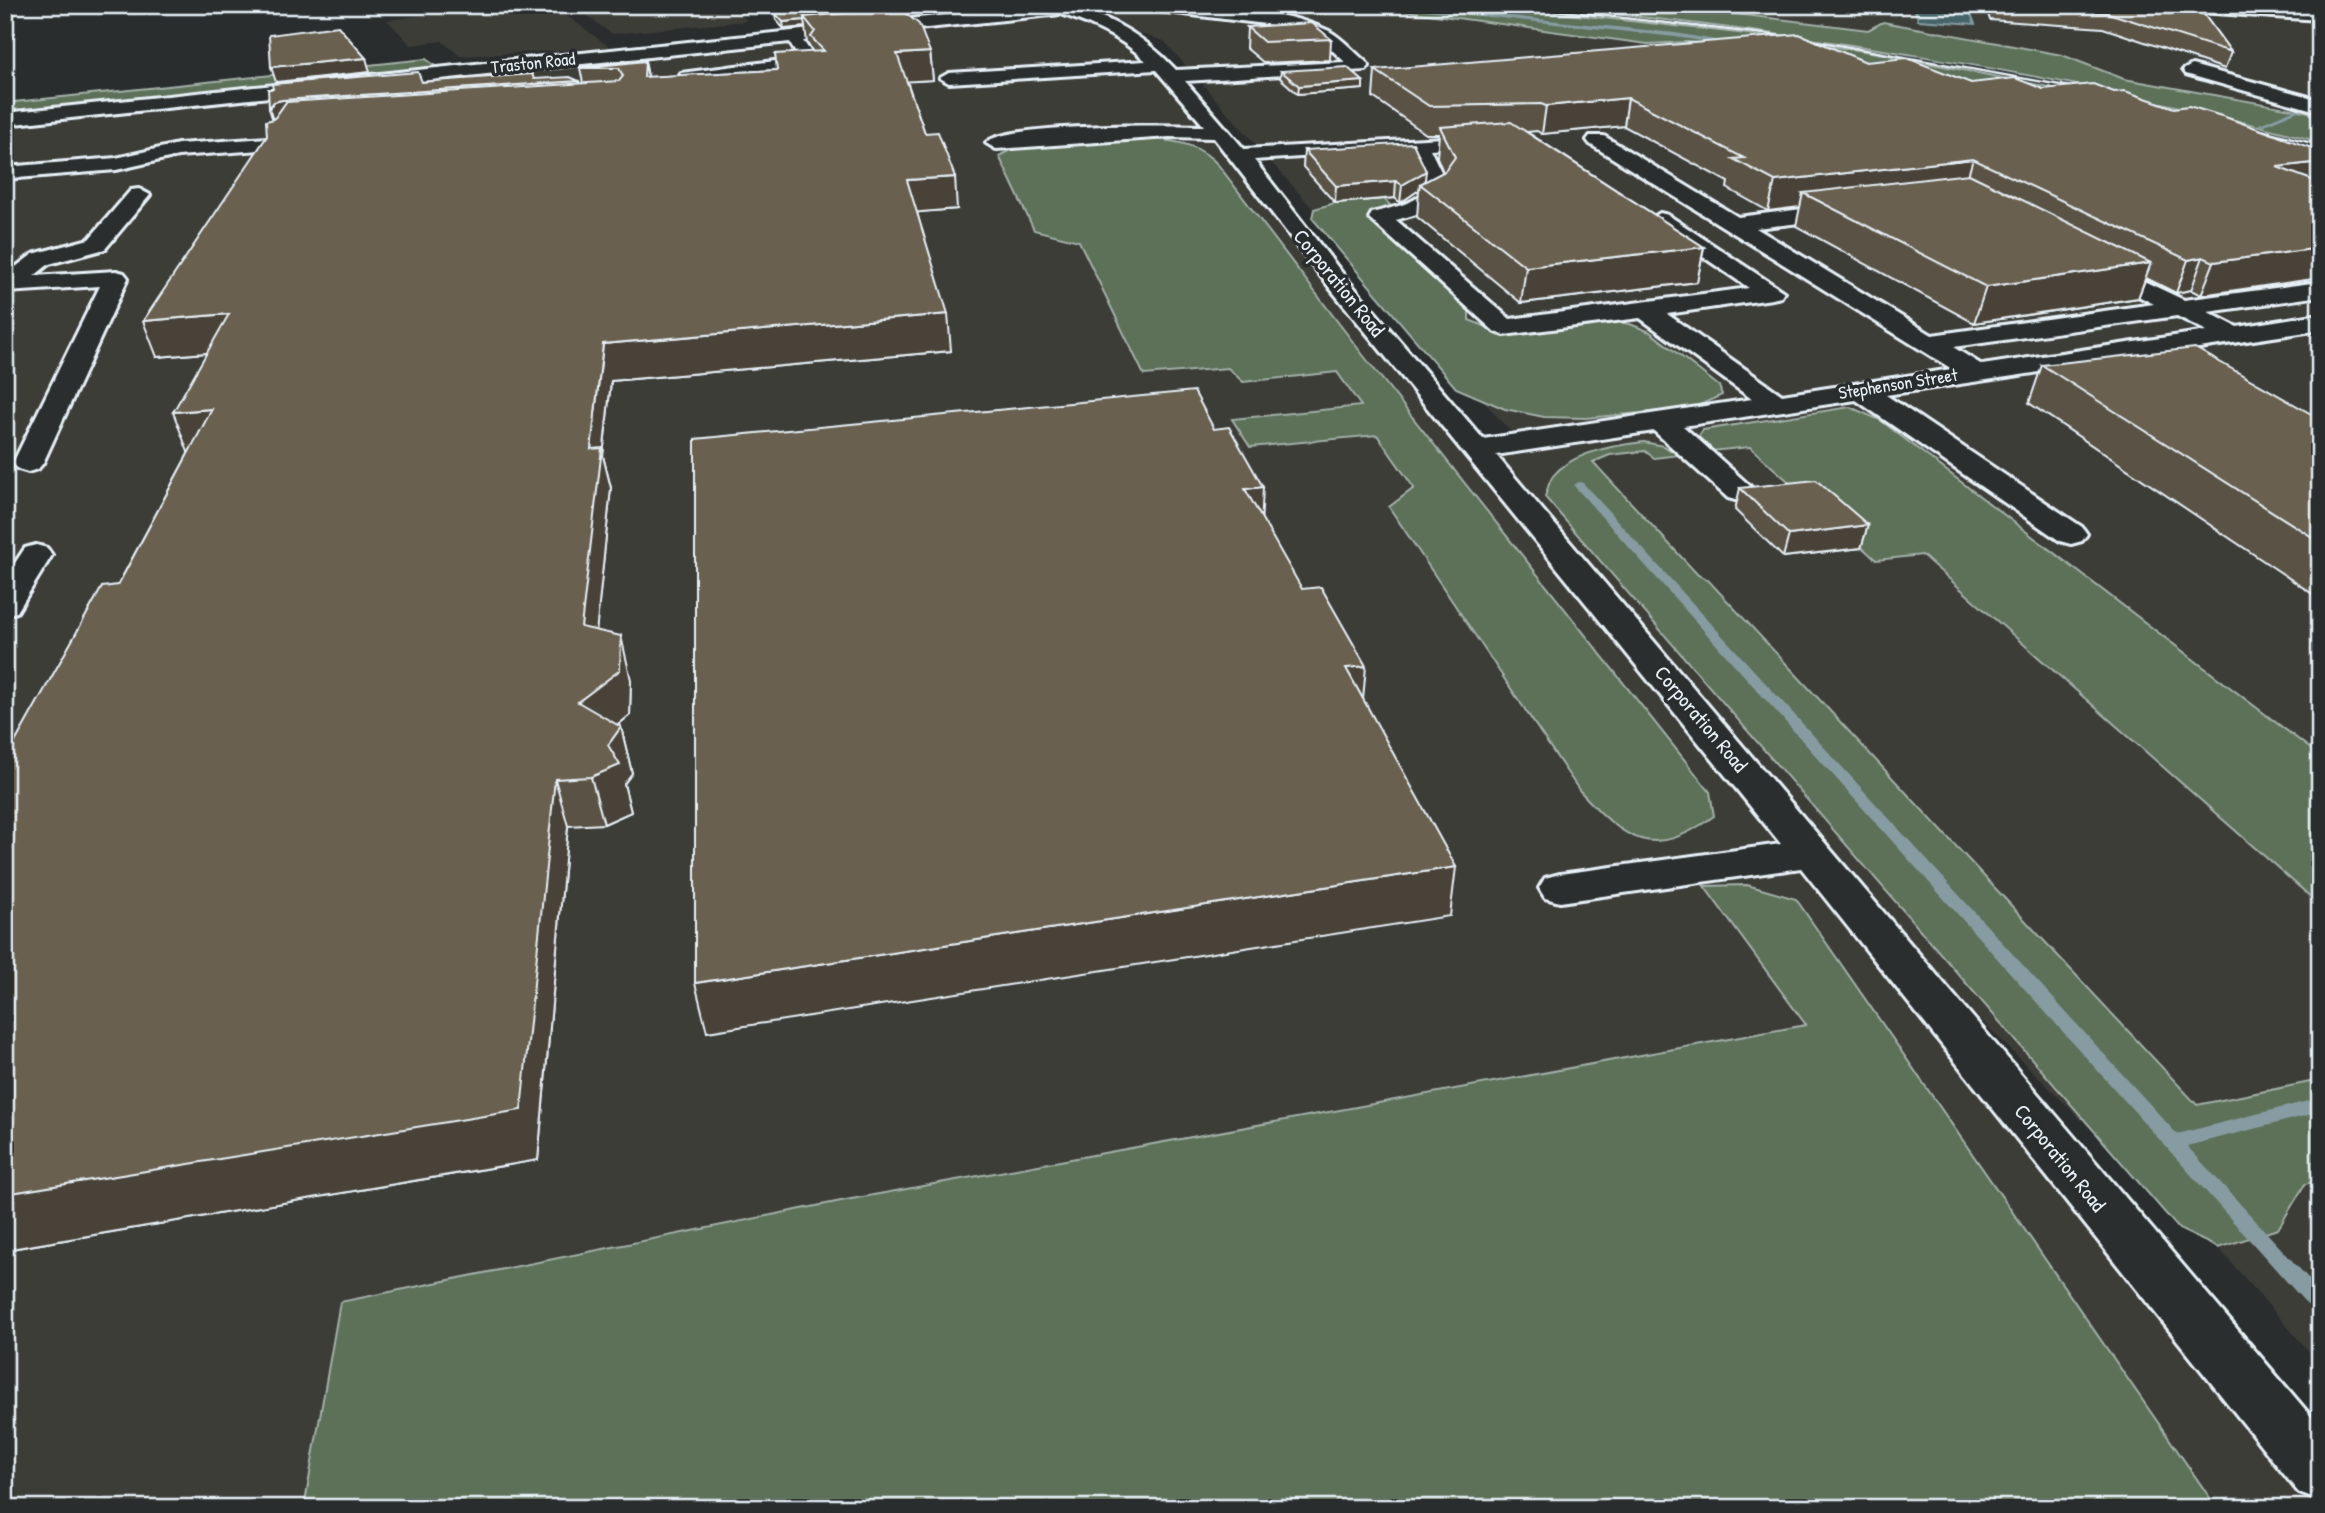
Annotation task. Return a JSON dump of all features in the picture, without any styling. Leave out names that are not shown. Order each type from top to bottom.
[{"type":"street","points":[[949,78],[1360,66],[1325,35],[1284,21],[1150,5]]},
{"type":"street","points":[[2171,5],[2320,15]]},
{"type":"street","name":"Corporation Road","points":[[1063,9],[1134,40],[1239,155],[1338,283],[1811,852],[2320,1473]]},
{"type":"street","name":"Traston Road","points":[[5,119],[472,75],[752,41],[1063,9],[1104,9]]},
{"type":"street","points":[[737,22],[752,41]]},
{"type":"street","points":[[667,79],[800,65],[807,59],[806,54],[790,37]]},
{"type":"street","points":[[444,54],[472,75]]},
{"type":"street","points":[[2192,70],[2320,106]]},
{"type":"street","points":[[11,151],[29,117]]},
{"type":"street","points":[[5,173],[116,164],[178,150],[274,143],[287,124],[328,121]]},
{"type":"street","points":[[975,148],[996,143],[1164,132],[1219,132]]},
{"type":"street","points":[[1239,155],[1518,138]]},
{"type":"street","points":[[1597,140],[1976,373]]},
{"type":"street","points":[[1418,143],[1438,188],[1435,196],[1418,206],[1380,218],[1504,327],[1772,292],[1646,211]]},
{"type":"street","points":[[6,285],[41,259],[97,243],[139,195]]},
{"type":"street","points":[[1734,224],[1868,208]]},
{"type":"street","points":[[2071,252],[2232,334]]},
{"type":"street","points":[[6,285],[116,278],[28,463]]},
{"type":"street","points":[[1929,344],[2320,289]]},
{"type":"street","points":[[1645,310],[1774,403]]},
{"type":"street","name":"Stephenson Street","points":[[1478,449],[2320,322]]},
{"type":"street","points":[[2141,348],[2187,372]]},
{"type":"street","points":[[1860,390],[2070,534]]},
{"type":"street","points":[[1660,421],[1739,492]]},
{"type":"street","points":[[5,605],[36,555]]},
{"type":"street","points":[[1560,888],[1811,852]]},
{"type":"shaded area","points":[[506,5],[552,5],[611,48],[460,56],[442,41],[411,45],[387,20]]},
{"type":"shaded area","points":[[618,5],[733,5],[747,21],[612,34],[578,9]]},
{"type":"shaded area","points":[[1048,5],[1361,5],[1647,44],[1688,42],[1755,49],[2320,169],[2320,310],[1572,433],[2320,324],[2320,1105],[2118,1156],[1817,858],[2320,1497],[2320,1508],[5,1508],[5,119],[1058,8]],"holes":[[[1097,21],[1164,41],[1519,441],[1477,449],[1134,40]]]},
{"type":"shaded area","points":[[1669,5],[2320,5],[2320,114],[2268,103],[2205,96],[2124,79],[2062,55]]},
{"type":"shaded area","points":[[2320,1125],[2320,1364],[2151,1171]]},
{"type":"green space","points":[[1361,5],[1487,5],[1747,34],[1877,53],[2140,105],[2320,150],[2320,169],[1755,49],[1688,42],[1647,44]]},
{"type":"green space","points":[[1530,5],[1662,5],[1868,30],[1883,22],[2062,55],[2124,79],[2320,114],[2320,142],[2125,95],[1928,57],[1730,28]]},
{"type":"green space","points":[[426,59],[444,72],[5,119],[5,103]]},
{"type":"green space","points":[[1152,139],[1189,145],[1205,153],[1219,166],[1363,355],[1710,792],[1714,816],[1673,838],[1656,841],[1641,839],[1626,833],[1611,822],[1579,790],[1389,507],[1414,488],[1377,435],[1250,447],[1232,419],[1361,406],[1337,372],[1243,382],[1228,368],[1144,375],[1079,241],[1034,230],[999,156],[1010,151],[1048,144]]},
{"type":"green space","points":[[1384,199],[1393,208],[1380,212],[1469,307],[1469,320],[1492,329],[1598,319],[1630,324],[1650,332],[1719,386],[1722,395],[1693,408],[1586,418],[1544,417],[1505,409],[1456,388],[1312,218],[1314,209],[1335,203]]},
{"type":"green space","points":[[1850,407],[1880,420],[2320,756],[2320,905],[1922,555],[1876,560],[1750,447],[1711,451],[1698,437],[1703,430]]},
{"type":"green space","points":[[1644,442],[1663,446],[1680,455],[1654,458],[1645,451],[1610,455],[1593,462],[1698,575],[1708,580],[2197,1105],[2320,1080],[2320,1180],[2305,1184],[2278,1229],[2218,1248],[2179,1229],[1545,497],[1553,476],[1571,461],[1595,451]]},
{"type":"green space","points":[[1747,885],[1796,899],[2217,1508],[304,1508],[340,1302],[846,1200],[1806,1025],[1704,886]]},
{"type":"water","points":[[1914,5],[1968,7],[1975,24],[1918,20]]},
{"type":"building","points":[[816,5],[876,5],[881,9],[804,17],[804,20],[783,22],[775,13],[821,9]]},
{"type":"building","points":[[1998,5],[2197,5],[2231,52],[2108,13]]},
{"type":"building","points":[[899,8],[919,24],[930,52],[897,54],[925,133],[938,132],[955,177],[907,180],[948,314],[603,344],[591,449],[602,448],[581,627],[621,636],[620,670],[578,702],[621,727],[608,745],[620,765],[591,777],[555,779],[521,1110],[5,1194],[5,760],[102,587],[118,585],[212,409],[173,412],[229,314],[143,321],[267,136],[266,121],[274,119],[286,102],[619,81],[623,76],[619,68],[580,68],[645,61],[644,77],[777,70],[775,54],[824,51],[811,37],[815,31],[804,17]]},
{"type":"building","points":[[1312,23],[1331,39],[1264,42],[1247,27]]},
{"type":"building","points":[[338,26],[366,58],[271,67],[269,35]]},
{"type":"building","points":[[1799,34],[1866,62],[1907,58],[1971,83],[2015,78],[2043,89],[2093,84],[2114,92],[2125,91],[2174,108],[2189,106],[2225,117],[2320,151],[2320,162],[2277,167],[2320,183],[2320,248],[2214,262],[2203,257],[2188,260],[1973,159],[1775,181],[1733,159],[1744,158],[1628,98],[1546,106],[1429,106],[1375,70]]},
{"type":"building","points":[[1347,67],[1363,81],[1299,86],[1281,71]]},
{"type":"building","points":[[418,72],[422,82],[532,74],[534,79],[570,77],[579,81],[282,100],[274,102],[269,108],[268,89],[273,89],[272,84]]},
{"type":"building","points":[[1511,122],[1704,247],[1526,267],[1420,184],[1445,171],[1455,157],[1440,127]]},
{"type":"building","points":[[1413,143],[1426,171],[1402,185],[1396,181],[1336,186],[1304,150]]},
{"type":"building","points":[[1969,174],[2151,263],[1986,287],[1803,193]]},
{"type":"building","points":[[2195,348],[2320,419],[2320,542],[2042,365]]},
{"type":"building","points":[[1194,391],[1214,429],[1229,427],[1263,487],[1245,489],[1302,589],[1321,587],[1366,666],[1346,668],[1456,867],[695,983],[695,439]]},
{"type":"building","points":[[1816,480],[1868,525],[1789,535],[1740,488]]},
{"type":"waterway","points":[[1382,5],[1675,35],[1736,44]]},
{"type":"waterway","points":[[2260,125],[2300,109]]},
{"type":"waterway","points":[[1579,485],[2320,1305]]},
{"type":"waterway","points":[[2173,1142],[2320,1105]]},
{"type":"railway","points":[[1509,5],[1799,38],[2088,90]]},
{"type":"railway","points":[[2242,125],[2320,145]]}]
